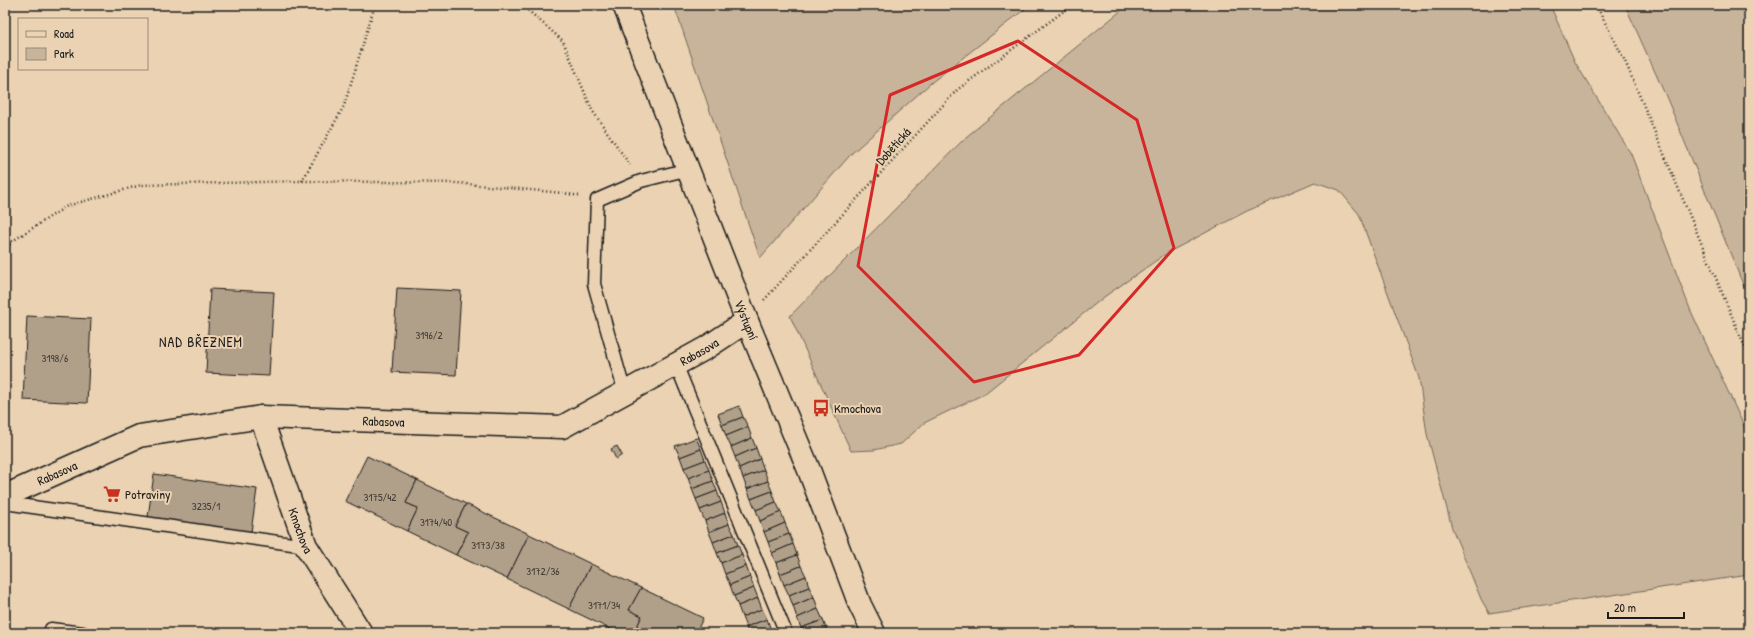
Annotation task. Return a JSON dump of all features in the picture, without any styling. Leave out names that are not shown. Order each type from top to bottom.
[{"type":"street","name":"Výstupní","points":[[624,5],[747,321],[809,470],[860,605],[874,633]]},
{"type":"street","name":"Rabasova","points":[[5,496],[139,436],[261,417],[562,427],[706,348],[747,321]]},
{"type":"street","name":"Kmochova","points":[[261,417],[306,546],[361,633]]},
{"type":"lane","points":[[625,393],[594,284],[597,200],[641,181],[689,169]]},
{"type":"lane","points":[[676,364],[786,633]]},
{"type":"lane","points":[[5,503],[306,546]]},
{"type":"lane","points":[[50,629],[83,633]]},
{"type":"path","points":[[302,181],[344,106],[375,5]]},
{"type":"path","points":[[522,5],[563,41],[592,110],[641,181]]},
{"type":"path","name":"Dobětická","points":[[747,321],[772,291],[957,90],[1072,5]]},
{"type":"path","points":[[1596,5],[1625,62],[1749,357]]},
{"type":"path","points":[[5,251],[11,242],[67,206],[141,185],[302,181],[457,183],[564,193],[597,200]]},
{"type":"path","points":[[5,242],[11,242]]},
{"type":"highlighted area","points":[[1018,41],[1137,120],[1174,248],[1079,355],[974,382],[858,266],[890,95]]},
{"type":"green space","points":[[674,5],[1030,5],[932,82],[852,153],[760,258]]},
{"type":"green space","points":[[1128,5],[1550,5],[1575,62],[1631,154],[1690,309],[1749,437],[1749,575],[1489,613],[1481,599],[1452,528],[1427,434],[1419,378],[1359,214],[1339,190],[1315,182],[1247,211],[1167,253],[1104,297],[984,394],[924,423],[901,444],[874,450],[851,451],[790,316],[966,137]]},
{"type":"green space","points":[[1625,5],[1749,5],[1749,299],[1668,101]]},
{"type":"building","points":[[397,288],[461,291],[456,375],[392,372]]},
{"type":"building","points":[[210,289],[274,292],[269,376],[206,373]]},
{"type":"building","points":[[27,316],[91,319],[87,403],[23,400]]},
{"type":"building","points":[[739,406],[743,417],[722,425],[718,414]]},
{"type":"building","points":[[743,417],[748,427],[726,436],[722,425]]},
{"type":"building","points":[[748,427],[752,438],[731,447],[726,436]]},
{"type":"building","points":[[696,438],[701,449],[680,457],[675,446]]},
{"type":"building","points":[[752,438],[756,448],[735,457],[731,447]]},
{"type":"building","points":[[617,446],[622,455],[616,459],[611,449]]},
{"type":"building","points":[[756,448],[760,459],[739,468],[735,457]]},
{"type":"building","points":[[701,449],[705,460],[684,468],[680,457]]},
{"type":"building","points":[[367,456],[417,480],[406,503],[418,508],[407,531],[345,501]]},
{"type":"building","points":[[760,459],[764,470],[743,478],[739,468]]},
{"type":"building","points":[[705,460],[709,470],[688,478],[684,468]]},
{"type":"building","points":[[709,470],[713,481],[692,489],[688,478]]},
{"type":"building","points":[[764,470],[768,481],[747,489],[743,478]]},
{"type":"building","points":[[154,474],[257,489],[251,532],[148,517]]},
{"type":"building","points":[[417,480],[466,504],[455,526],[468,532],[456,555],[407,531],[418,508],[406,503]]},
{"type":"building","points":[[713,481],[717,491],[696,499],[692,489]]},
{"type":"building","points":[[768,481],[772,491],[751,499],[747,489]]},
{"type":"building","points":[[717,491],[721,502],[700,510],[696,499]]},
{"type":"building","points":[[772,491],[776,502],[756,510],[751,499]]},
{"type":"building","points":[[721,502],[725,513],[705,521],[700,510]]},
{"type":"building","points":[[776,502],[781,512],[760,521],[756,510]]},
{"type":"building","points":[[466,504],[529,534],[507,579],[456,555],[468,532],[455,526]]},
{"type":"building","points":[[781,512],[785,523],[764,532],[760,521]]},
{"type":"building","points":[[725,513],[729,524],[709,532],[705,521]]},
{"type":"building","points":[[785,523],[789,534],[768,542],[764,532]]},
{"type":"building","points":[[729,524],[734,534],[713,542],[709,532]]},
{"type":"building","points":[[529,534],[591,564],[569,609],[507,579]]},
{"type":"building","points":[[734,534],[738,545],[717,553],[713,542]]},
{"type":"building","points":[[789,534],[793,544],[772,553],[768,542]]},
{"type":"building","points":[[793,544],[797,555],[776,563],[772,553]]},
{"type":"building","points":[[738,545],[742,555],[721,563],[717,553]]},
{"type":"building","points":[[742,555],[746,566],[725,574],[721,563]]},
{"type":"building","points":[[797,555],[801,566],[780,574],[776,563]]},
{"type":"building","points":[[591,564],[641,588],[629,610],[642,616],[634,633],[618,633],[569,609]]},
{"type":"building","points":[[746,566],[750,577],[730,585],[725,574]]},
{"type":"building","points":[[801,566],[806,576],[784,585],[780,574]]},
{"type":"building","points":[[806,576],[809,587],[789,595],[784,585]]},
{"type":"building","points":[[750,577],[754,588],[734,596],[730,585]]},
{"type":"building","points":[[809,587],[814,597],[793,606],[789,595]]},
{"type":"building","points":[[641,588],[703,618],[696,633],[634,633],[642,616],[629,610]]},
{"type":"building","points":[[754,588],[758,598],[738,606],[734,596]]},
{"type":"building","points":[[814,597],[818,609],[797,618],[793,606]]},
{"type":"building","points":[[758,598],[762,609],[742,617],[738,606]]},
{"type":"building","points":[[762,609],[767,619],[746,627],[742,617]]},
{"type":"building","points":[[818,609],[823,620],[801,628],[797,618]]},
{"type":"building","points":[[767,619],[771,630],[763,633],[748,633],[746,627]]},
{"type":"building","points":[[823,620],[827,631],[821,633],[803,633],[801,628]]},
{"type":"place","name":"Kmochova","points":[[821,408]]},
{"type":"place","name":"Potraviny","points":[[112,494]]},
{"type":"district","name":"NAD BŘEZNEM","points":[[201,341]]}]
